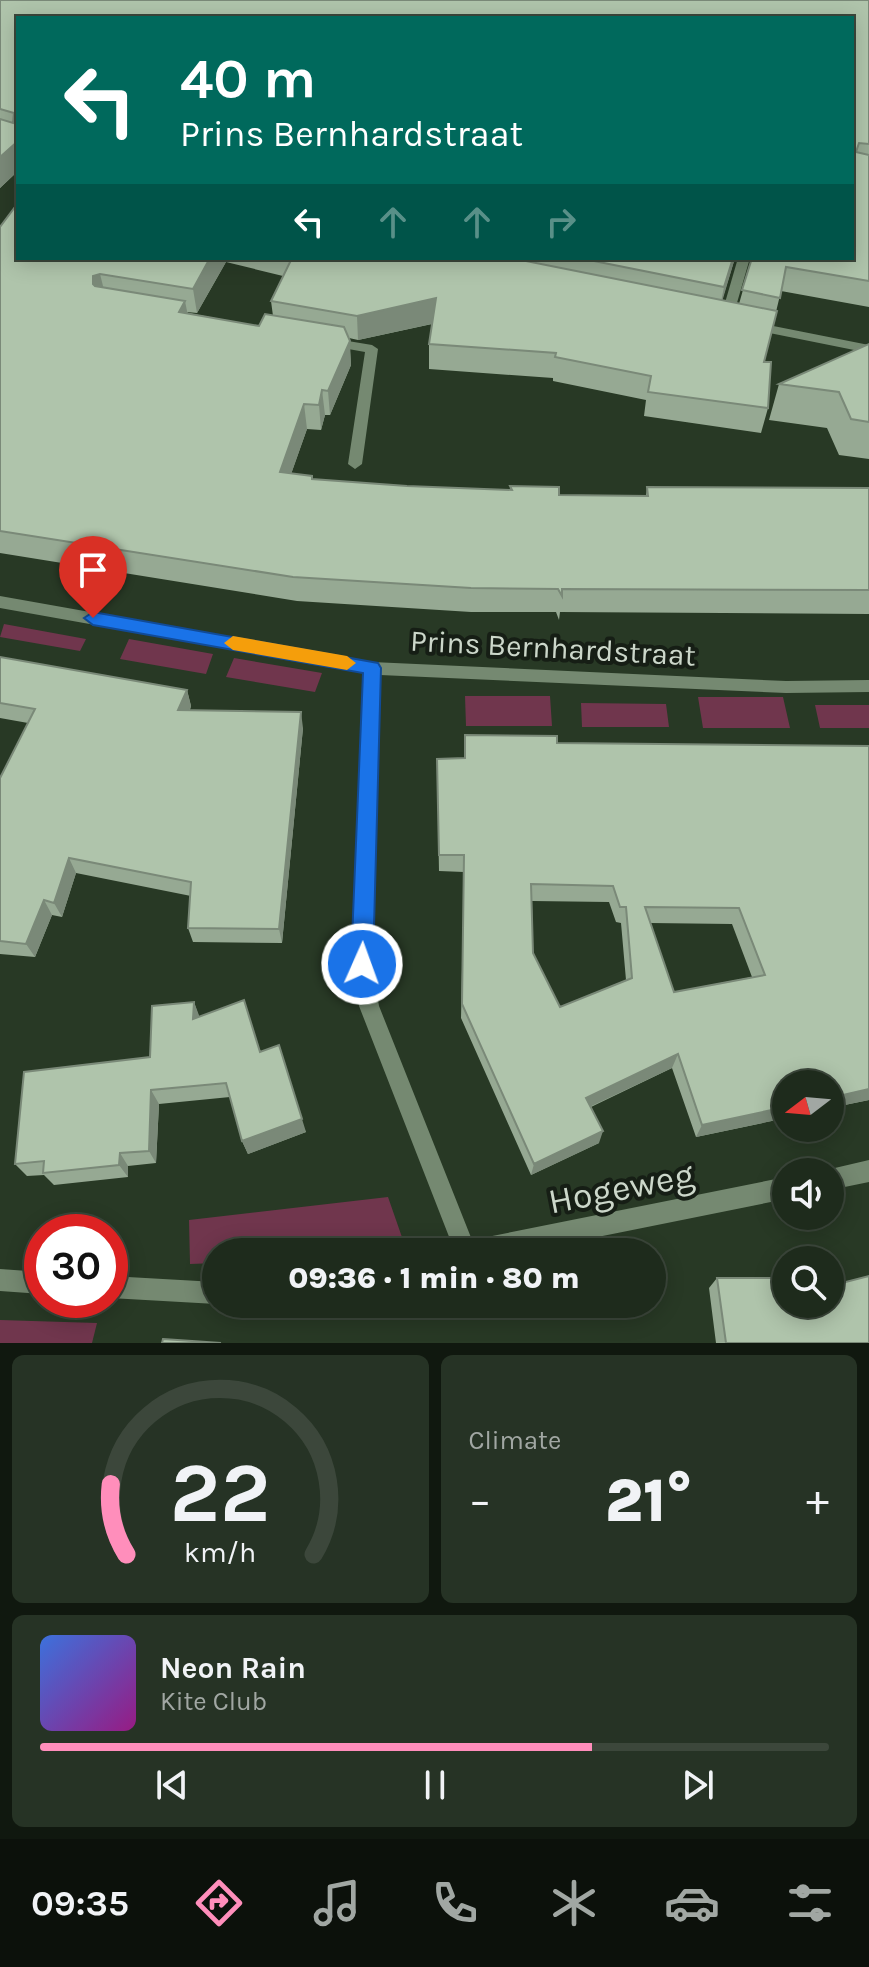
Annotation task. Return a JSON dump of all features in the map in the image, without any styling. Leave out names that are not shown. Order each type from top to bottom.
[{"type":"street","points":[[743,260],[720,319],[869,349]]},
{"type":"street","points":[[310,338],[372,349],[355,464]]},
{"type":"street","name":"Prins Bernhardstraat","points":[[0,602],[372,668],[786,687],[869,686]]},
{"type":"street","points":[[372,668],[362,964],[369,1006],[462,1238]]},
{"type":"street","points":[[844,1176],[869,1171]]},
{"type":"street","name":"Hogeweg","points":[[538,1238],[772,1191]]},
{"type":"street","points":[[0,1280],[24,1282]]},
{"type":"street","points":[[128,1288],[202,1292]]},
{"type":"shaded area","points":[[4,624],[86,639],[80,651],[0,637]]},
{"type":"shaded area","points":[[129,639],[213,654],[206,674],[120,659]]},
{"type":"shaded area","points":[[234,658],[322,673],[315,692],[226,677]]},
{"type":"shaded area","points":[[465,696],[550,696],[552,726],[466,726]]},
{"type":"shaded area","points":[[698,697],[783,697],[790,728],[703,728]]},
{"type":"shaded area","points":[[581,703],[666,704],[669,727],[582,727]]},
{"type":"shaded area","points":[[815,705],[869,705],[869,728],[820,728]]},
{"type":"shaded area","points":[[388,1197],[402,1238],[202,1238],[202,1264],[190,1264],[189,1220]]},
{"type":"shaded area","points":[[0,1320],[97,1323],[92,1343],[0,1343]]},
{"type":"building","points":[[0,0],[869,0],[869,144],[859,143],[856,152],[869,155],[869,281],[786,267],[780,298],[742,290],[751,260],[854,260],[854,16],[16,16],[16,143],[0,157],[0,119],[13,123],[14,113],[0,109]]},
{"type":"building","points":[[16,206],[16,260],[209,260],[193,289],[100,274],[93,276],[95,286],[185,301],[179,312],[259,326],[265,314],[344,327],[350,341],[328,391],[322,390],[319,405],[304,404],[280,472],[312,476],[312,479],[407,486],[512,490],[510,486],[559,487],[559,495],[648,496],[647,487],[869,488],[869,590],[562,589],[562,596],[558,589],[471,588],[293,577],[0,531],[0,227]]},
{"type":"building","points":[[291,260],[521,260],[777,311],[764,362],[771,362],[768,408],[648,392],[651,376],[555,357],[556,353],[429,344],[436,298],[357,316],[271,301]]},
{"type":"building","points":[[589,260],[732,260],[724,287]]},
{"type":"building","points":[[869,344],[869,422],[851,419],[839,392],[779,384]]},
{"type":"building","points":[[0,657],[187,690],[178,710],[301,712],[279,929],[188,928],[191,882],[69,858],[54,903],[44,900],[26,944],[0,941],[0,778],[35,709],[0,703]]},
{"type":"building","points":[[465,735],[557,736],[557,743],[869,746],[869,1089],[844,1095],[844,1070],[772,1070],[772,1110],[702,1125],[678,1054],[586,1098],[603,1131],[534,1164],[462,1004],[464,855],[439,855],[437,759],[465,758]],"holes":[[[531,884],[613,886],[620,907],[626,907],[632,978],[560,1007],[533,953]],[[645,907],[739,908],[765,975],[674,992]]]},
{"type":"building","points":[[244,1000],[260,1052],[279,1045],[302,1119],[242,1141],[226,1083],[151,1090],[149,1151],[120,1153],[119,1165],[43,1173],[44,1161],[15,1164],[24,1072],[150,1057],[152,1006],[194,1002],[193,1019]]},
{"type":"building","points":[[869,1276],[869,1343],[726,1343],[717,1278],[772,1278],[772,1318],[844,1318],[844,1282]]},
{"type":"building","points":[[163,1339],[221,1343],[162,1343]]},
{"type":"slow traffic","points":[[233,643],[347,663]]},
{"type":"route","points":[[93,618],[372,668],[362,964]]}]
